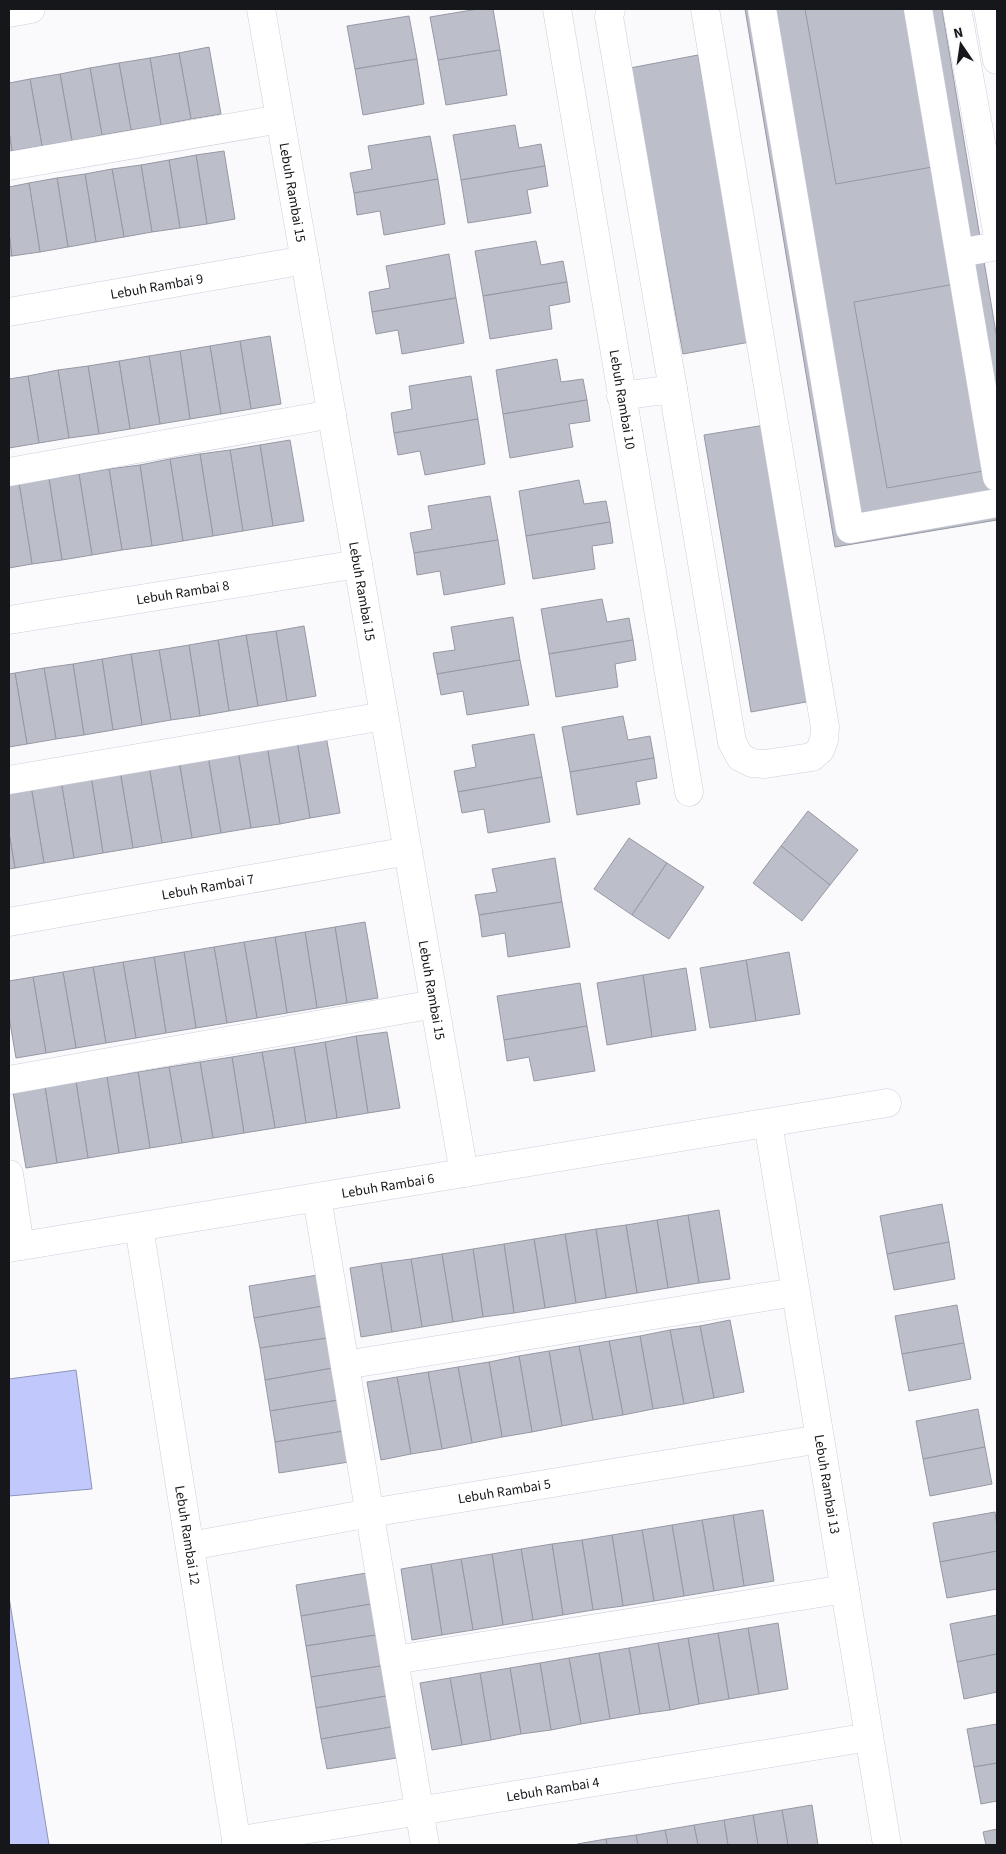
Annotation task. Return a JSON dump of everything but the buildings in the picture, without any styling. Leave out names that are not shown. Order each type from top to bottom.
[{"type":"street","points":[[9,13],[31,9]]},
{"type":"street","name":"Lebuh Rambai 15","points":[[261,9],[464,1173]]},
{"type":"street","name":"Lebuh Rambai 10","points":[[557,9],[689,792]]},
{"type":"street","points":[[611,9],[609,17],[732,742],[740,757],[752,763],[765,764],[812,757],[820,750],[824,740],[825,727],[705,9]]},
{"type":"street","points":[[762,9],[850,529],[997,503]]},
{"type":"street","points":[[918,9],[997,477]]},
{"type":"street","points":[[955,224],[996,224],[956,9]]},
{"type":"street","points":[[988,9],[997,60]]},
{"type":"street","points":[[9,166],[280,119]]},
{"type":"street","points":[[960,253],[997,246]]},
{"type":"street","name":"Lebuh Rambai 9","points":[[9,312],[305,260]]},
{"type":"street","points":[[621,396],[673,389]]},
{"type":"street","points":[[9,472],[332,414]]},
{"type":"street","name":"Lebuh Rambai 8","points":[[9,620],[358,564]]},
{"type":"street","points":[[9,780],[384,716]]},
{"type":"street","name":"Lebuh Rambai 7","points":[[9,922],[408,851]]},
{"type":"street","points":[[9,1080],[434,1004]]},
{"type":"street","name":"Lebuh Rambai 6","points":[[14,1247],[887,1104]]},
{"type":"street","name":"Lebuh Rambai 13","points":[[768,1123],[887,1845]]},
{"type":"street","points":[[9,1174],[14,1247]]},
{"type":"street","points":[[317,1198],[425,1845]]},
{"type":"street","name":"Lebuh Rambai 12","points":[[139,1227],[236,1843]]},
{"type":"street","points":[[345,1365],[795,1292]]},
{"type":"street","name":"Lebuh Rambai 5","points":[[190,1546],[370,1513],[820,1439]]},
{"type":"street","points":[[394,1660],[845,1589]]},
{"type":"street","name":"Lebuh Rambai 4","points":[[236,1843],[870,1737]]},
{"type":"water","points":[[76,1370],[92,1489],[9,1496],[9,1379]]},
{"type":"water","points":[[9,1597],[49,1845],[9,1845]]}]
